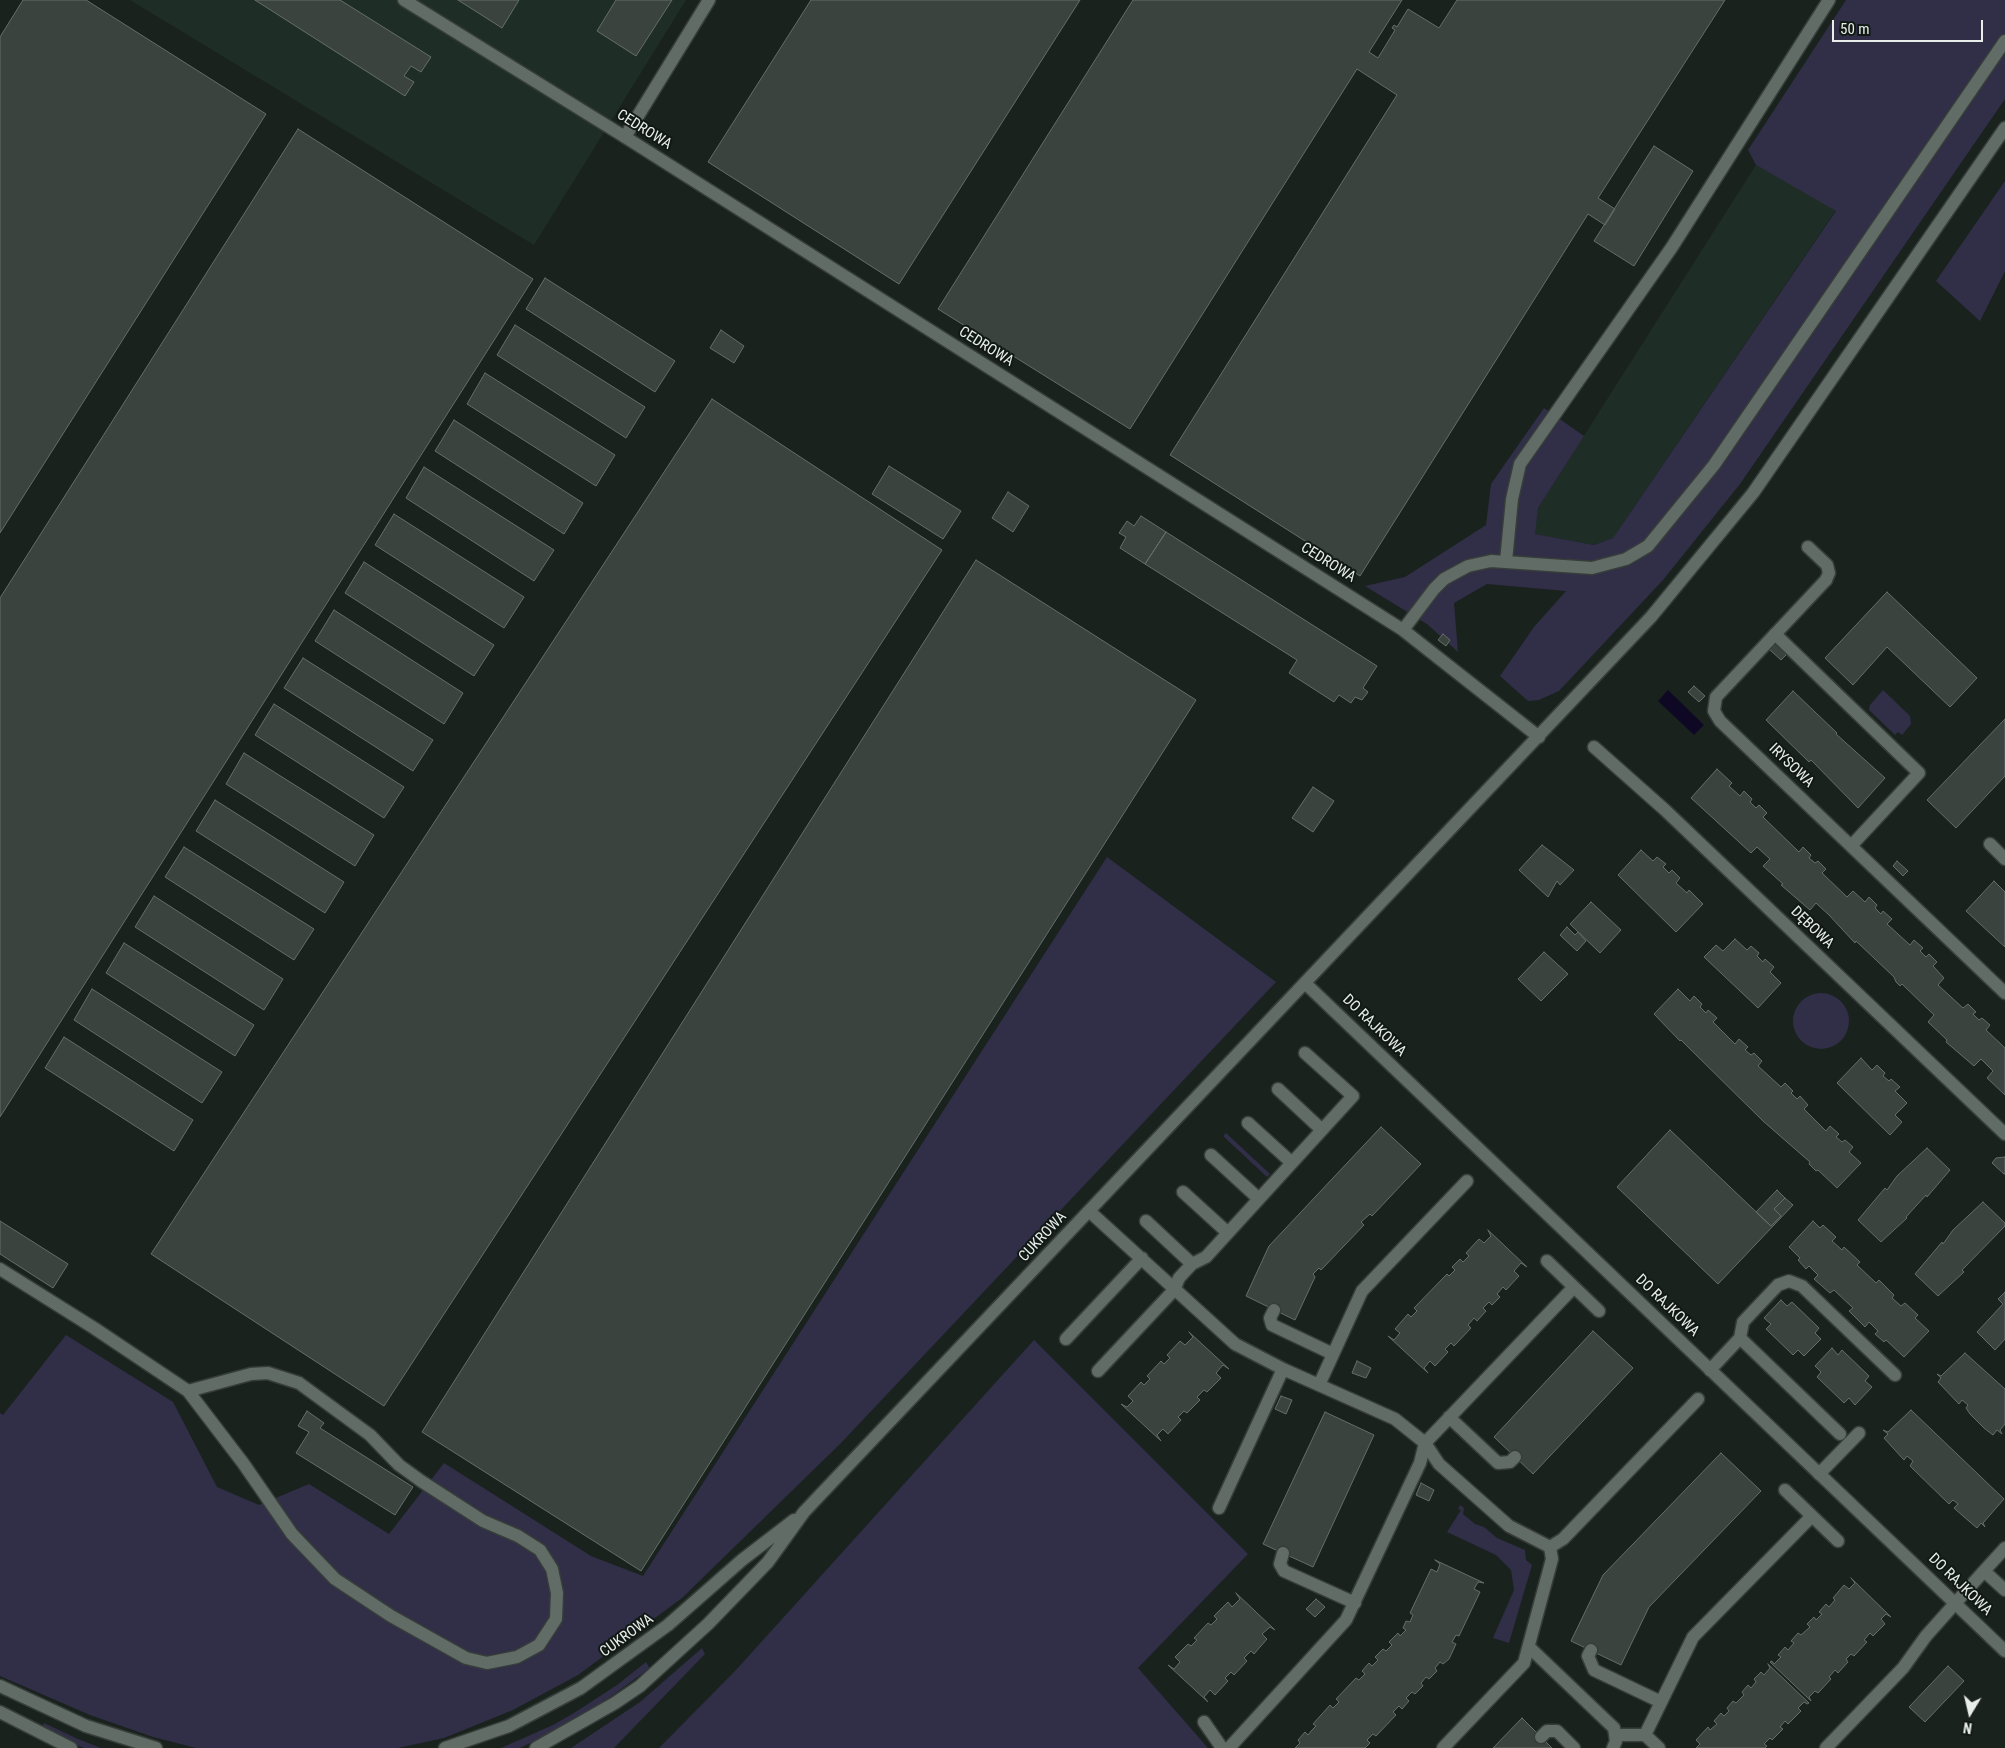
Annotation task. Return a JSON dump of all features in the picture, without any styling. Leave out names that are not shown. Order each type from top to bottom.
[{"type":"street","name":"CEDROWA","points":[[404,0],[625,137],[1403,630],[1539,737]]},
{"type":"street","points":[[625,137],[709,0]]},
{"type":"street","points":[[1506,561],[1514,491],[1520,464],[1672,247],[1829,0]]},
{"type":"street","points":[[1403,630],[1424,600],[1452,573],[1468,566],[1491,561],[1506,561],[1580,567],[1606,566],[1632,556],[1655,538],[1720,457],[2005,41]]},
{"type":"street","name":"CUKROWA","points":[[536,1748],[616,1704],[654,1675],[708,1624],[768,1562],[804,1512],[1306,984],[1674,592],[1754,493],[2005,128]]},
{"type":"street","name":"IRYSOWA","points":[[1808,547],[1827,565],[1829,572],[1826,580],[1716,697],[1714,711],[1720,721],[2005,993]]},
{"type":"street","points":[[1775,634],[1919,773],[1851,846]]},
{"type":"street","name":"DĘBOWA","points":[[1594,747],[1665,810],[2005,1134]]},
{"type":"street","points":[[1990,844],[2005,859]]},
{"type":"street","name":"DO RAJKOWA","points":[[1306,984],[2005,1651]]},
{"type":"street","points":[[1098,1371],[1174,1290],[1179,1278],[1192,1264],[1206,1257],[1352,1096],[1305,1053]]},
{"type":"street","points":[[1278,1089],[1322,1130]]},
{"type":"street","points":[[1248,1123],[1292,1163]]},
{"type":"street","points":[[1212,1155],[1260,1199]]},
{"type":"street","points":[[1320,1385],[1362,1292],[1467,1180]]},
{"type":"street","points":[[1183,1192],[1228,1233]]},
{"type":"street","points":[[1089,1211],[1235,1344],[1283,1369],[1395,1419],[1426,1443],[1439,1464],[1486,1506],[1513,1528],[1550,1547]]},
{"type":"street","points":[[1146,1221],[1192,1264]]},
{"type":"street","points":[[1066,1339],[1142,1258]]},
{"type":"street","points":[[1547,1261],[1599,1310]]},
{"type":"street","points":[[0,1269],[94,1328],[188,1392],[243,1463],[292,1534],[334,1579],[391,1616],[466,1658],[487,1663],[517,1657],[539,1645],[556,1619],[557,1593],[552,1569],[540,1550],[518,1536],[483,1521],[421,1481],[399,1465],[370,1435],[299,1383],[268,1373],[251,1374],[188,1392]]},
{"type":"street","points":[[1710,1370],[1740,1338],[1742,1322],[1778,1285],[1789,1281],[1802,1286],[1895,1375]]},
{"type":"street","points":[[1229,1748],[1342,1626],[1355,1603],[1420,1463],[1426,1443],[1574,1286]]},
{"type":"street","points":[[1274,1310],[1270,1318],[1272,1326],[1333,1354]]},
{"type":"street","points":[[1740,1338],[1840,1434]]},
{"type":"street","points":[[1219,1508],[1283,1369]]},
{"type":"street","points":[[1550,1547],[1563,1539],[1698,1399]]},
{"type":"street","points":[[1449,1417],[1498,1463],[1510,1462],[1515,1458]]},
{"type":"street","points":[[1819,1474],[1859,1433]]},
{"type":"street","points":[[1785,1490],[1838,1541]]},
{"type":"street","name":"CUKROWA","points":[[445,1748],[509,1726],[581,1688],[668,1626],[761,1544],[804,1512]]},
{"type":"street","points":[[1645,1735],[1693,1637],[1812,1516]]},
{"type":"street","points":[[1442,1748],[1521,1667],[1529,1647],[1552,1559],[1550,1547]]},
{"type":"street","points":[[1826,1748],[1903,1668],[1926,1636],[2005,1548]]},
{"type":"street","points":[[1283,1554],[1280,1564],[1284,1570],[1355,1603]]},
{"type":"street","points":[[1984,1571],[2005,1590]]},
{"type":"street","points":[[1529,1647],[1614,1728],[1616,1735],[1614,1748]]},
{"type":"street","points":[[1591,1650],[1588,1656],[1594,1670],[1661,1702]]},
{"type":"street","points":[[0,1686],[86,1726],[156,1748]]},
{"type":"street","points":[[0,1712],[71,1748]]},
{"type":"street","points":[[1204,1722],[1222,1748]]},
{"type":"street","points":[[1541,1737],[1547,1731],[1557,1732],[1574,1748]]},
{"type":"street","points":[[1616,1735],[1645,1735],[1659,1748]]},
{"type":"shaded area","points":[[130,0],[686,0],[534,245]]},
{"type":"shaded area","points":[[1846,0],[2005,0],[2005,99],[1740,484],[1663,580],[1559,691],[1539,700],[1528,701],[1500,676],[1534,627],[1566,591],[1487,584],[1454,603],[1458,652],[1427,624],[1365,586],[1405,577],[1486,525],[1491,484],[1544,408],[1584,436],[1538,508],[1535,534],[1594,545],[1613,538],[1836,211],[1756,165],[1748,150]]},
{"type":"shaded area","points":[[1756,165],[1836,210],[1613,538],[1594,545],[1534,534],[1538,508]]},
{"type":"shaded area","points":[[2005,181],[2005,271],[1980,321],[1936,281]]},
{"type":"shaded area","points":[[1668,690],[1704,725],[1694,735],[1658,701]]},
{"type":"shaded area","points":[[1883,690],[1910,716],[1911,724],[1902,735],[1898,732],[1895,735],[1869,710],[1870,705]]},
{"type":"shaded area","points":[[1107,857],[1276,982],[841,1443],[682,1598],[578,1675],[513,1710],[444,1738],[398,1748],[196,1748],[153,1737],[90,1715],[0,1676],[0,1413],[3,1415],[66,1335],[173,1402],[217,1487],[259,1505],[309,1484],[389,1534],[444,1463],[591,1556],[643,1576]]},
{"type":"shaded area","points":[[1816,993],[1826,993],[1841,1001],[1847,1010],[1849,1021],[1847,1032],[1841,1041],[1826,1049],[1816,1049],[1805,1044],[1798,1037],[1793,1026],[1793,1016],[1798,1005],[1805,998]]},
{"type":"shaded area","points":[[1226,1133],[1270,1174],[1267,1177],[1223,1136]]},
{"type":"shaded area","points":[[1034,1340],[1248,1554],[1138,1668],[1208,1748],[659,1748],[736,1670]]},
{"type":"shaded area","points":[[1460,1505],[1464,1508],[1463,1514],[1475,1524],[1484,1527],[1497,1538],[1525,1550],[1526,1560],[1532,1565],[1509,1643],[1493,1638],[1514,1590],[1511,1570],[1496,1555],[1447,1532],[1461,1510],[1458,1509]]},
{"type":"shaded area","points":[[702,1648],[705,1654],[614,1748],[571,1748],[640,1702]]},
{"type":"shaded area","points":[[646,1662],[649,1667],[647,1670],[609,1698],[563,1727],[520,1748],[501,1748],[553,1725],[574,1713],[617,1685]]},
{"type":"shaded area","points":[[44,1723],[101,1748],[84,1748],[76,1745],[42,1728]]},
{"type":"building","points":[[23,0],[86,0],[266,114],[0,533],[0,37]]},
{"type":"building","points":[[255,0],[340,0],[431,57],[421,72],[411,66],[404,76],[414,82],[405,96]]},
{"type":"building","points":[[458,0],[519,0],[502,28]]},
{"type":"building","points":[[616,0],[672,0],[636,56],[597,31]]},
{"type":"building","points":[[811,0],[1080,0],[899,284],[708,162]]},
{"type":"building","points":[[1133,0],[1402,0],[1369,52],[1378,58],[1395,30],[1392,28],[1394,25],[1397,27],[1408,9],[1439,28],[1457,0],[1725,0],[1598,198],[1615,209],[1605,225],[1588,214],[1360,576],[1170,455],[1397,95],[1357,69],[1130,429],[938,309]]},
{"type":"building","points":[[298,129],[533,279],[0,1117],[0,598]]},
{"type":"building","points":[[1654,146],[1693,171],[1634,266],[1594,241]]},
{"type":"building","points":[[545,278],[675,361],[655,392],[526,309]]},
{"type":"building","points":[[515,325],[645,407],[626,438],[497,355]]},
{"type":"building","points":[[721,330],[744,346],[734,363],[710,348]]},
{"type":"building","points":[[485,373],[615,455],[596,486],[467,404]]},
{"type":"building","points":[[712,399],[942,550],[384,1406],[151,1254]]},
{"type":"building","points":[[454,420],[583,503],[564,534],[435,451]]},
{"type":"building","points":[[889,466],[961,511],[943,539],[872,494]]},
{"type":"building","points":[[424,467],[554,550],[534,581],[406,498]]},
{"type":"building","points":[[1008,492],[1029,506],[1013,532],[992,518]]},
{"type":"building","points":[[394,514],[524,597],[504,628],[375,545]]},
{"type":"building","points":[[1141,516],[1166,532],[1145,564],[1120,548],[1126,537],[1119,533],[1127,521],[1134,526]]},
{"type":"building","points":[[1166,532],[1377,666],[1363,688],[1368,692],[1362,700],[1355,697],[1351,703],[1339,695],[1334,702],[1289,673],[1297,660],[1145,564]]},
{"type":"building","points":[[976,560],[1196,700],[641,1571],[422,1432]]},
{"type":"building","points":[[364,562],[494,645],[474,676],[345,593]]},
{"type":"building","points":[[1887,592],[1977,678],[1950,707],[1887,647],[1853,685],[1825,658]]},
{"type":"building","points":[[334,610],[463,693],[444,724],[315,641]]},
{"type":"building","points":[[1443,634],[1450,640],[1446,646],[1438,640]]},
{"type":"building","points":[[1776,644],[1786,655],[1781,660],[1770,650]]},
{"type":"building","points":[[303,658],[433,740],[413,771],[284,688]]},
{"type":"building","points":[[1694,686],[1705,696],[1699,702],[1688,692]]},
{"type":"building","points":[[1793,691],[1836,734],[1885,778],[1858,808],[1811,760],[1809,762],[1766,720]]},
{"type":"building","points":[[274,704],[404,787],[384,818],[255,735]]},
{"type":"building","points":[[2005,719],[2005,776],[1956,828],[1927,800]]},
{"type":"building","points":[[244,753],[374,835],[355,866],[226,784]]},
{"type":"building","points":[[1717,769],[1732,783],[1729,786],[1740,796],[1744,791],[1752,799],[1750,802],[1756,808],[1759,805],[1767,813],[1763,817],[1799,852],[1803,847],[1811,855],[1809,858],[1815,863],[1818,861],[1826,869],[1822,873],[1847,897],[1853,891],[1865,902],[1869,897],[1877,905],[1875,908],[1881,914],[1883,911],[1892,919],[1887,924],[1910,945],[1914,940],[1923,948],[1920,951],[1926,957],[1929,954],[1937,962],[1933,966],[1944,978],[1938,985],[1963,1008],[1968,1004],[1976,1012],[1973,1014],[1979,1020],[1982,1018],[1990,1025],[1986,1030],[2005,1048],[2005,1095],[1987,1078],[1993,1071],[1981,1059],[1974,1066],[1946,1042],[1947,1040],[1928,1022],[1934,1015],[1902,984],[1900,986],[1894,977],[1856,941],[1855,943],[1829,915],[1816,903],[1810,910],[1781,885],[1783,884],[1763,866],[1770,859],[1757,847],[1751,853],[1691,798]]},
{"type":"building","points":[[1313,787],[1334,801],[1313,832],[1292,818]]},
{"type":"building","points":[[215,800],[344,882],[325,913],[196,831]]},
{"type":"building","points":[[1542,845],[1574,870],[1560,885],[1557,881],[1548,897],[1519,870]]},
{"type":"building","points":[[184,847],[314,929],[294,960],[165,877]]},
{"type":"building","points":[[1641,850],[1653,861],[1657,857],[1666,864],[1663,867],[1669,873],[1672,870],[1680,878],[1676,883],[1687,893],[1689,890],[1703,904],[1676,932],[1618,875]]},
{"type":"building","points":[[1897,861],[1908,871],[1903,876],[1893,866]]},
{"type":"building","points":[[1994,881],[2005,892],[2005,947],[1966,911]]},
{"type":"building","points":[[154,896],[283,979],[264,1010],[135,927]]},
{"type":"building","points":[[1591,902],[1621,930],[1600,953],[1570,924]]},
{"type":"building","points":[[1567,927],[1575,935],[1578,932],[1586,941],[1577,951],[1560,935]]},
{"type":"building","points":[[1735,939],[1747,950],[1751,946],[1759,953],[1757,956],[1763,962],[1765,959],[1774,967],[1770,972],[1781,983],[1758,1008],[1704,957],[1716,945],[1723,951]]},
{"type":"building","points":[[124,943],[254,1025],[235,1056],[106,973]]},
{"type":"building","points":[[1544,952],[1568,974],[1541,1001],[1518,979]]},
{"type":"building","points":[[92,989],[222,1072],[202,1103],[74,1020]]},
{"type":"building","points":[[1678,989],[1690,1001],[1694,996],[1702,1004],[1700,1007],[1706,1013],[1708,1010],[1717,1018],[1713,1022],[1735,1044],[1739,1039],[1748,1047],[1745,1050],[1751,1055],[1754,1053],[1762,1061],[1758,1066],[1781,1087],[1785,1083],[1793,1091],[1791,1093],[1797,1099],[1800,1096],[1808,1105],[1804,1109],[1826,1131],[1830,1126],[1839,1134],[1836,1137],[1842,1142],[1845,1140],[1853,1147],[1849,1152],[1861,1163],[1837,1188],[1763,1121],[1654,1014]]},
{"type":"building","points":[[64,1037],[193,1120],[174,1151],[45,1068]]},
{"type":"building","points":[[1861,1058],[1872,1070],[1877,1065],[1885,1073],[1883,1076],[1889,1081],[1891,1079],[1900,1087],[1895,1091],[1907,1103],[1895,1115],[1902,1122],[1890,1135],[1837,1083]]},
{"type":"building","points":[[1381,1127],[1421,1164],[1372,1216],[1370,1214],[1361,1222],[1364,1225],[1321,1270],[1319,1268],[1313,1274],[1315,1277],[1295,1320],[1246,1296],[1269,1246]]},
{"type":"building","points":[[1670,1130],[1771,1226],[1781,1216],[1774,1209],[1785,1198],[1793,1205],[1718,1284],[1617,1187]]},
{"type":"building","points":[[1927,1148],[1950,1170],[1907,1218],[1881,1242],[1858,1220],[1885,1188],[1887,1190],[1897,1176]]},
{"type":"building","points":[[2005,1157],[2004,1174],[1992,1163],[1996,1158]]},
{"type":"building","points":[[1777,1190],[1785,1198],[1774,1209],[1781,1216],[1771,1226],[1756,1212]]},
{"type":"building","points":[[1983,1202],[2005,1223],[2005,1226],[1962,1270],[1964,1272],[1938,1296],[1915,1274],[1942,1242],[1943,1244],[1953,1230]]},
{"type":"building","points":[[0,1221],[68,1264],[53,1288],[0,1254]]},
{"type":"building","points":[[1813,1221],[1820,1228],[1823,1225],[1836,1237],[1832,1241],[1842,1250],[1844,1247],[1860,1262],[1857,1265],[1876,1283],[1879,1280],[1894,1295],[1892,1298],[1901,1306],[1905,1303],[1918,1315],[1915,1318],[1929,1331],[1904,1357],[1886,1340],[1884,1342],[1875,1334],[1878,1331],[1869,1322],[1865,1327],[1849,1311],[1853,1308],[1834,1290],[1830,1293],[1814,1279],[1818,1275],[1809,1266],[1806,1269],[1798,1260],[1800,1258],[1789,1247]]},
{"type":"building","points":[[1488,1230],[1527,1267],[1521,1263],[1514,1271],[1519,1276],[1506,1290],[1503,1287],[1497,1294],[1500,1297],[1492,1305],[1489,1302],[1483,1308],[1486,1311],[1477,1321],[1474,1318],[1468,1325],[1471,1328],[1454,1346],[1451,1343],[1445,1349],[1448,1352],[1435,1366],[1430,1361],[1424,1368],[1428,1373],[1388,1336],[1394,1340],[1400,1333],[1395,1329],[1408,1314],[1411,1317],[1417,1311],[1414,1308],[1447,1274],[1449,1276],[1455,1270],[1452,1267],[1460,1259],[1463,1262],[1469,1256],[1466,1253],[1479,1239],[1484,1243],[1491,1236]]},
{"type":"building","points":[[2005,1292],[2005,1339],[1995,1350],[1977,1332],[2003,1304],[1998,1299]]},
{"type":"building","points":[[1781,1300],[1787,1306],[1792,1302],[1819,1328],[1815,1333],[1821,1339],[1804,1356],[1798,1350],[1793,1355],[1766,1329],[1771,1324],[1764,1318]]},
{"type":"building","points":[[1593,1331],[1633,1368],[1533,1474],[1494,1437]]},
{"type":"building","points":[[1189,1332],[1229,1369],[1223,1365],[1216,1373],[1221,1378],[1207,1392],[1204,1390],[1197,1397],[1200,1400],[1187,1413],[1184,1411],[1178,1417],[1181,1420],[1168,1434],[1163,1429],[1157,1435],[1161,1441],[1121,1404],[1127,1407],[1133,1401],[1128,1396],[1141,1382],[1144,1385],[1150,1379],[1147,1376],[1161,1361],[1164,1364],[1170,1358],[1167,1355],[1180,1341],[1185,1345],[1193,1337]]},
{"type":"building","points":[[1832,1348],[1838,1355],[1842,1350],[1869,1376],[1865,1381],[1872,1387],[1855,1405],[1849,1398],[1844,1403],[1817,1377],[1821,1372],[1815,1366]]},
{"type":"building","points":[[1965,1353],[2005,1389],[2005,1424],[2000,1430],[2002,1434],[1997,1430],[1993,1435],[1984,1428],[1970,1414],[1966,1408],[1968,1405],[1962,1400],[1959,1404],[1938,1382],[1941,1378],[1937,1374],[1941,1376]]},
{"type":"building","points":[[1357,1361],[1371,1368],[1366,1378],[1352,1373]]},
{"type":"building","points":[[1281,1396],[1292,1400],[1286,1414],[1275,1409]]},
{"type":"building","points":[[1911,1410],[2004,1499],[1983,1523],[1985,1527],[1981,1523],[1977,1528],[1954,1508],[1958,1504],[1953,1500],[1949,1504],[1910,1466],[1913,1461],[1907,1456],[1904,1460],[1884,1438],[1888,1434],[1883,1430],[1888,1432]]},
{"type":"building","points":[[307,1411],[324,1423],[320,1428],[413,1487],[395,1515],[296,1453],[309,1432],[298,1426]]},
{"type":"building","points":[[1325,1412],[1374,1435],[1313,1567],[1263,1544]]},
{"type":"building","points":[[1721,1453],[1761,1491],[1649,1607],[1621,1665],[1571,1641],[1603,1575]]},
{"type":"building","points":[[1421,1483],[1434,1490],[1429,1501],[1416,1495]]},
{"type":"building","points":[[1435,1560],[1484,1583],[1478,1582],[1474,1589],[1480,1592],[1459,1636],[1456,1635],[1452,1642],[1456,1644],[1449,1659],[1443,1664],[1440,1662],[1435,1668],[1437,1671],[1429,1679],[1426,1677],[1421,1683],[1423,1686],[1415,1694],[1412,1692],[1406,1698],[1409,1701],[1402,1709],[1399,1706],[1393,1712],[1396,1715],[1376,1736],[1373,1734],[1367,1740],[1370,1743],[1365,1748],[1295,1748],[1300,1743],[1298,1740],[1305,1732],[1308,1735],[1316,1726],[1313,1724],[1330,1705],[1333,1708],[1339,1702],[1336,1699],[1356,1678],[1359,1680],[1365,1674],[1362,1671],[1369,1663],[1372,1666],[1378,1660],[1375,1657],[1383,1649],[1386,1651],[1392,1645],[1389,1642],[1398,1633],[1400,1636],[1406,1630],[1403,1628],[1406,1621],[1410,1622],[1413,1615],[1410,1613],[1431,1569],[1437,1572],[1440,1564]]},
{"type":"building","points":[[1851,1578],[1891,1617],[1886,1614],[1881,1619],[1885,1624],[1873,1636],[1870,1633],[1864,1640],[1867,1642],[1854,1656],[1851,1654],[1846,1659],[1848,1662],[1838,1673],[1835,1670],[1829,1677],[1831,1679],[1818,1693],[1815,1691],[1809,1697],[1811,1701],[1770,1662],[1772,1661],[1774,1664],[1781,1657],[1778,1655],[1785,1647],[1788,1650],[1794,1643],[1791,1641],[1798,1633],[1801,1635],[1810,1627],[1807,1624],[1814,1617],[1816,1620],[1822,1614],[1819,1612],[1826,1604],[1829,1607],[1835,1600],[1833,1598],[1844,1585],[1849,1589],[1855,1583]]},
{"type":"building","points":[[1236,1593],[1275,1630],[1270,1627],[1262,1634],[1267,1639],[1254,1654],[1251,1651],[1244,1658],[1247,1661],[1234,1675],[1231,1672],[1225,1678],[1228,1681],[1215,1695],[1210,1690],[1204,1697],[1208,1702],[1168,1665],[1174,1669],[1180,1662],[1175,1657],[1188,1644],[1191,1646],[1197,1640],[1194,1638],[1208,1623],[1211,1625],[1217,1619],[1214,1616],[1228,1602],[1232,1607],[1240,1599]]},
{"type":"building","points":[[1316,1599],[1325,1607],[1315,1617],[1306,1609]]},
{"type":"building","points":[[1768,1664],[1809,1703],[1804,1702],[1798,1708],[1801,1711],[1788,1724],[1785,1721],[1780,1727],[1783,1729],[1772,1740],[1770,1738],[1764,1744],[1767,1746],[1765,1748],[1696,1748],[1700,1744],[1696,1740],[1708,1727],[1710,1730],[1717,1724],[1714,1721],[1721,1713],[1724,1716],[1729,1711],[1727,1708],[1733,1701],[1736,1703],[1744,1695],[1742,1692],[1748,1685],[1751,1688],[1756,1682],[1754,1679],[1761,1672],[1764,1675],[1770,1668]]},
{"type":"building","points":[[1948,1666],[1964,1681],[1925,1722],[1909,1707]]},
{"type":"building","points":[[1522,1718],[1552,1748],[1493,1748]]}]
